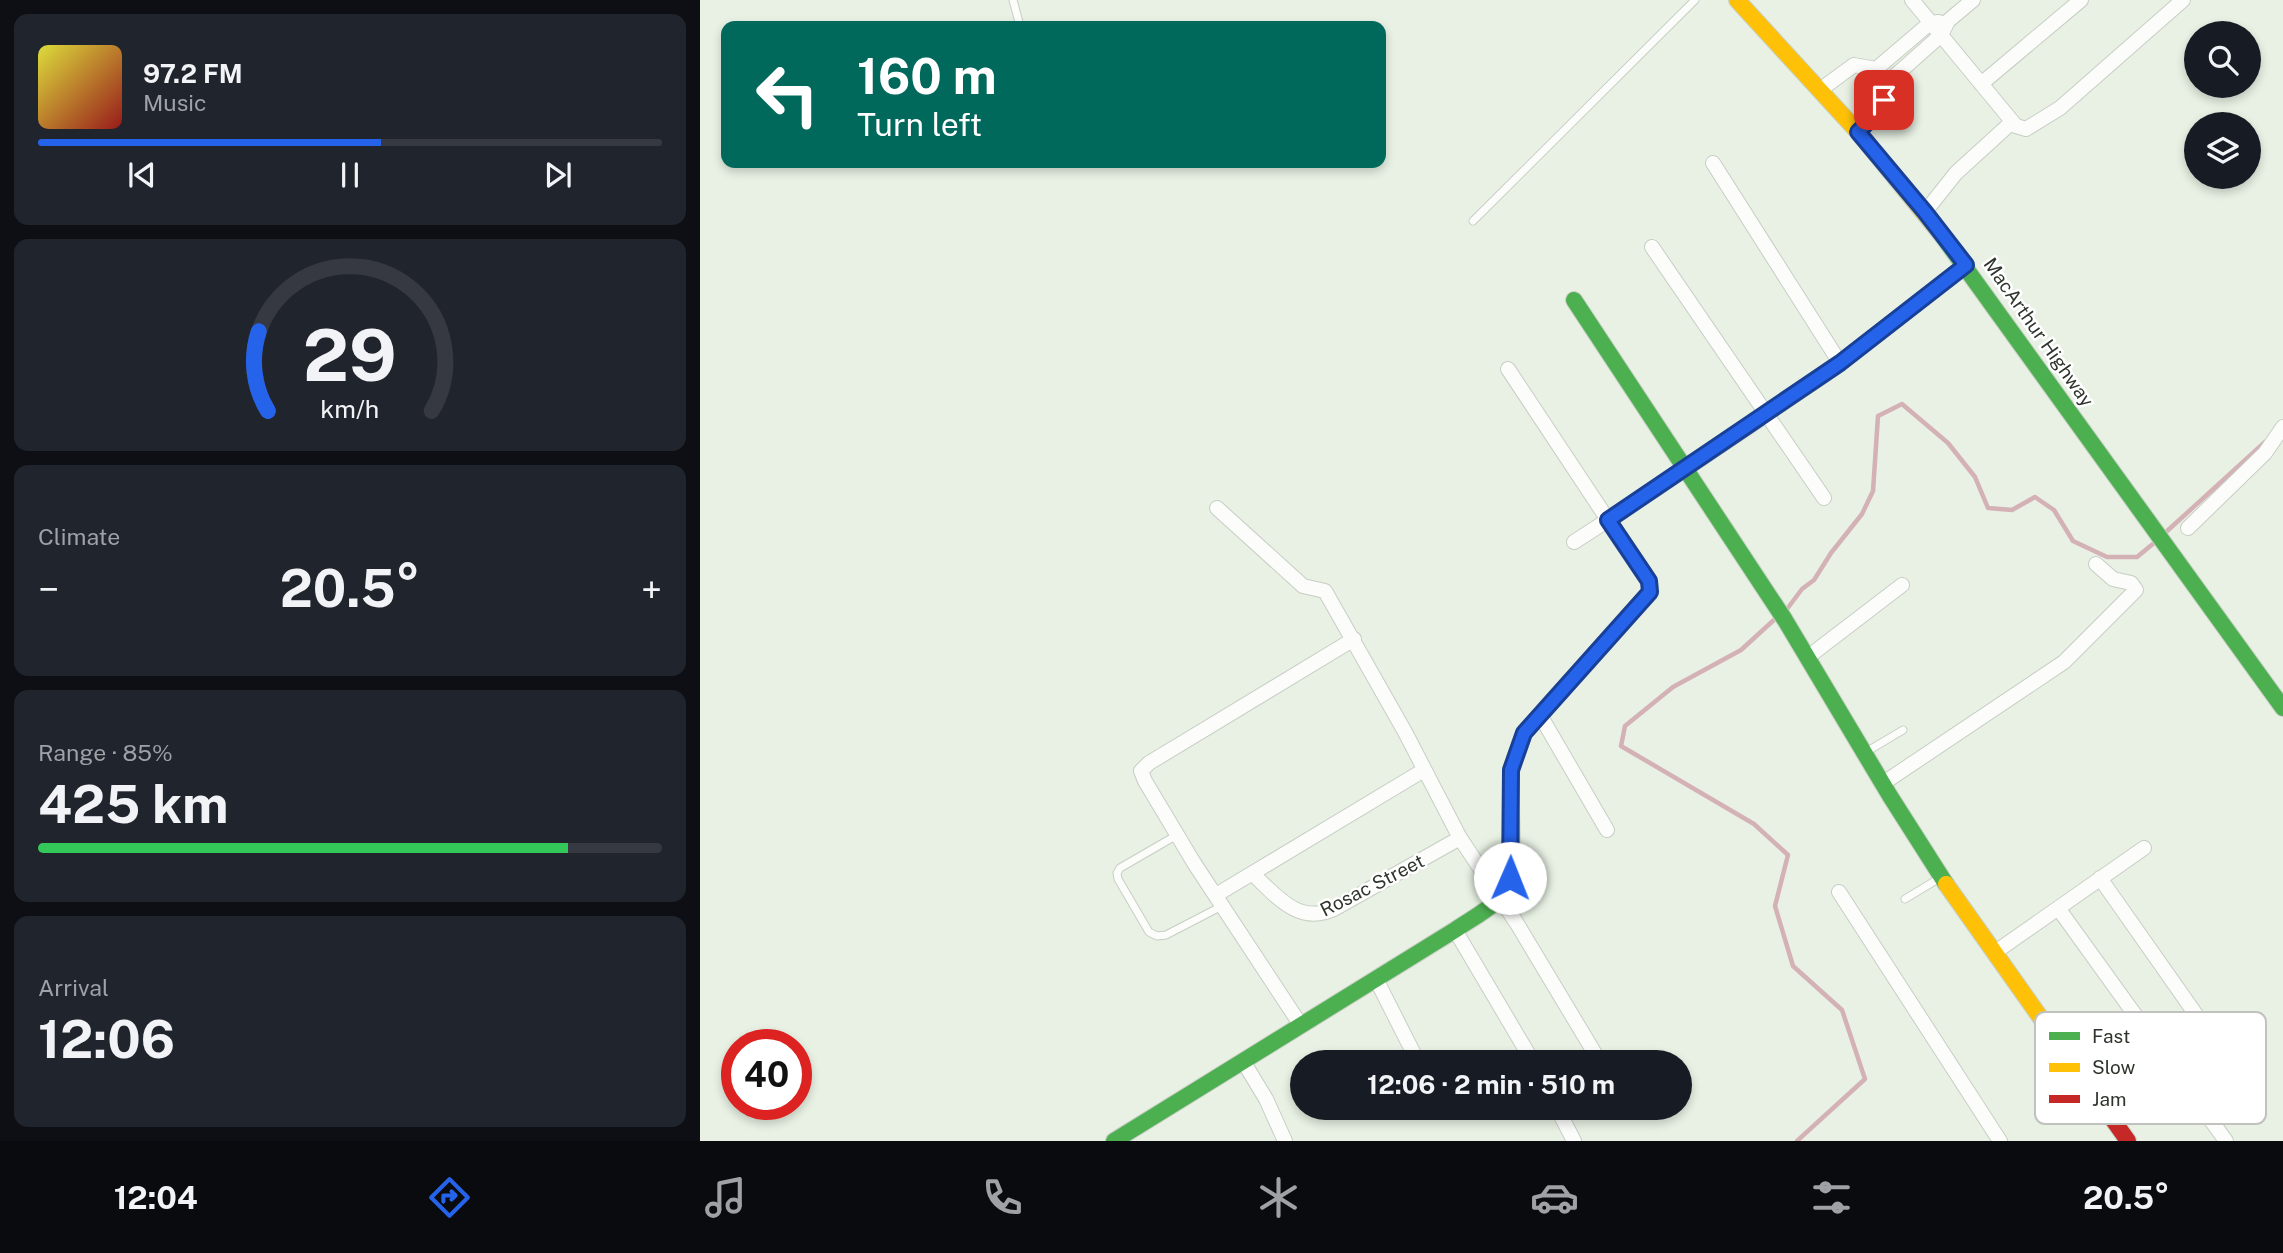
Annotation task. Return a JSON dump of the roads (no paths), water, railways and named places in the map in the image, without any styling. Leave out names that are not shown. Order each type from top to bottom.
[{"type":"main road","name":"MacArthur Highway","points":[[1737,0],[1858,132],[1966,265],[2283,709]]},
{"type":"main road","points":[[1114,1141],[1455,930],[1500,897],[1507,885],[1511,868],[1511,770],[1524,733],[1641,614],[1648,595],[1651,584],[1608,520],[1840,363],[1966,265]]},
{"type":"main road","points":[[1574,300],[1808,657],[1882,785],[2036,1012]]},
{"type":"main road","points":[[2116,1124],[2128,1141]]},
{"type":"street","points":[[1912,0],[2012,122],[2026,130],[2060,108],[2183,0]]},
{"type":"street","points":[[1858,132],[1882,106],[1887,83],[1941,35],[1948,21],[1973,0]]},
{"type":"street","points":[[1981,84],[2081,0]]},
{"type":"street","points":[[1876,69],[1930,23],[1948,21]]},
{"type":"street","points":[[1820,90],[1854,65],[1876,69],[1887,83]]},
{"type":"street","points":[[1925,212],[1956,173],[2012,122]]},
{"type":"street","points":[[1713,163],[1840,363]]},
{"type":"street","points":[[1652,247],[1824,498]]},
{"type":"street","points":[[1508,369],[1608,520],[1574,542]]},
{"type":"street","points":[[2188,528],[2265,453],[2283,428]]},
{"type":"street","points":[[1217,508],[1303,586],[1325,591],[1354,639],[1460,838],[1500,897],[1593,1050]]},
{"type":"street","points":[[1882,785],[2064,662],[2136,590],[2131,583],[2113,579],[2096,564]]},
{"type":"street","points":[[1808,657],[1902,584]]},
{"type":"street","points":[[1300,1024],[1177,835],[1145,781],[1142,771],[1143,767],[1354,639]]},
{"type":"street","points":[[1540,715],[1607,830]]},
{"type":"street","points":[[1219,900],[1253,874],[1424,770]]},
{"type":"street","name":"Rosac Street","points":[[1253,874],[1294,909],[1318,915],[1335,909],[1460,838]]},
{"type":"street","points":[[1994,953],[2144,848]]},
{"type":"street","points":[[2101,878],[2194,1012]]},
{"type":"street","points":[[1839,892],[2000,1141]]},
{"type":"street","points":[[2058,908],[2133,1012]]},
{"type":"street","points":[[1455,930],[1526,1050]]},
{"type":"street","points":[[1376,979],[1412,1050]]},
{"type":"street","points":[[1243,1061],[1266,1099],[1285,1141]]},
{"type":"street","points":[[1563,1120],[1574,1141]]},
{"type":"street","points":[[2214,1124],[2226,1141]]},
{"type":"lane","points":[[1013,0],[1019,21]]},
{"type":"lane","points":[[1473,221],[1695,0]]},
{"type":"lane","points":[[1862,754],[1903,730]]},
{"type":"lane","points":[[1177,835],[1120,868],[1117,873],[1149,932],[1157,936],[1166,935],[1219,900]]},
{"type":"lane","points":[[1905,899],[1942,877]]},
{"type":"waterway","points":[[1787,609],[1802,589],[1814,580],[1831,553],[1862,514],[1873,491],[1878,416],[1902,404],[1948,443],[1975,477],[1988,508],[2012,510],[2035,497],[2054,510],[2073,541],[2107,557],[2137,557],[2154,543]]},
{"type":"waterway","points":[[2166,532],[2265,442]]},
{"type":"waterway","points":[[1775,619],[1741,650],[1673,687],[1625,726],[1621,746],[1754,824],[1788,855],[1775,906],[1793,966],[1842,1010],[1865,1079],[1797,1141]]}]
